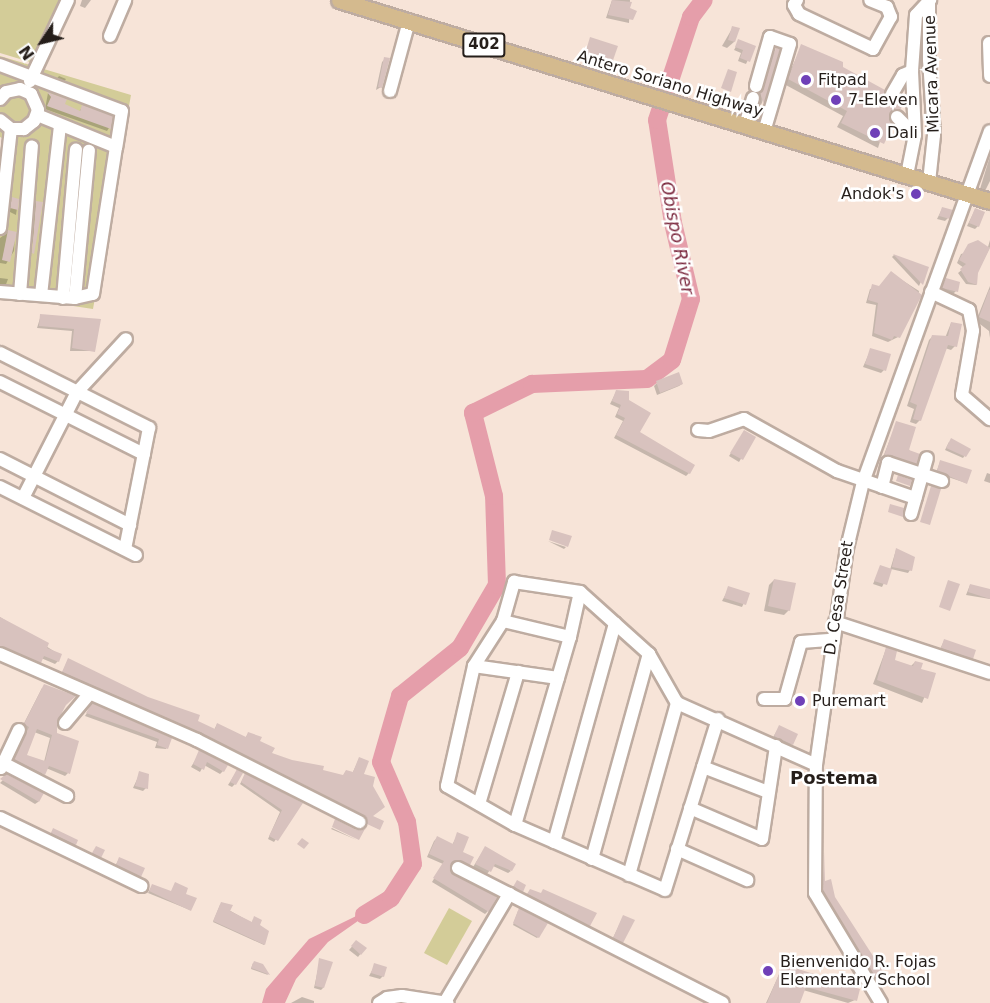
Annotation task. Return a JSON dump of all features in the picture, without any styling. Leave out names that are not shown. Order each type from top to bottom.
[{"type":"main road","name":"Antero Soriano Highway","points":[[339,0],[990,201]]},
{"type":"street","points":[[26,91],[68,0]]},
{"type":"street","points":[[110,36],[125,0]]},
{"type":"street","points":[[797,0],[794,6],[799,14],[873,49],[891,17],[887,7],[870,0]]},
{"type":"street","name":"Micara Avenue","points":[[907,175],[915,135],[912,71],[916,15],[929,0]]},
{"type":"street","name":"Micara Avenue","points":[[929,0],[929,60],[934,135],[929,182]]},
{"type":"street","points":[[390,91],[409,21]]},
{"type":"street","points":[[745,126],[770,37],[790,44],[765,132]]},
{"type":"street","points":[[989,43],[990,76]]},
{"type":"street","points":[[0,65],[122,111],[93,294],[69,298],[0,292]]},
{"type":"street","points":[[892,94],[903,75],[912,71]]},
{"type":"street","points":[[0,99],[13,89],[26,91],[37,104],[37,115],[24,129],[11,129],[0,120]]},
{"type":"street","points":[[37,115],[116,147]]},
{"type":"street","points":[[897,117],[915,135]]},
{"type":"street","points":[[41,296],[60,125]]},
{"type":"street","points":[[0,228],[11,129]]},
{"type":"street","name":"D. Cesa Street","points":[[881,1003],[815,893],[816,765],[832,640],[863,482],[931,292],[969,194],[990,130]]},
{"type":"street","points":[[20,294],[32,146]]},
{"type":"street","points":[[69,298],[71,200],[76,150]]},
{"type":"street","points":[[69,298],[84,202],[89,151]]},
{"type":"street","points":[[50,199],[84,202]]},
{"type":"street","points":[[931,292],[969,310],[973,331],[962,395],[990,419]]},
{"type":"street","points":[[23,498],[77,392],[126,339]]},
{"type":"street","points":[[0,353],[149,428],[130,525],[131,552],[0,487]]},
{"type":"street","points":[[0,382],[144,454]]},
{"type":"street","points":[[698,430],[709,431],[744,419],[863,482],[915,498]]},
{"type":"street","points":[[911,514],[927,458]]},
{"type":"street","points":[[0,459],[130,525]]},
{"type":"street","points":[[882,487],[888,463],[922,472],[942,481]]},
{"type":"street","points":[[718,719],[665,890],[515,825],[447,786],[474,666],[503,621],[514,582],[580,592],[649,654],[677,703],[718,719],[816,765]]},
{"type":"street","points":[[515,825],[570,637],[580,592]]},
{"type":"street","points":[[503,621],[570,637]]},
{"type":"street","points":[[835,622],[990,673]]},
{"type":"street","points":[[554,842],[615,623]]},
{"type":"street","points":[[764,699],[785,699],[801,642],[832,640]]},
{"type":"street","points":[[0,654],[197,740],[359,822]]},
{"type":"street","points":[[592,859],[649,654]]},
{"type":"street","points":[[474,666],[558,678]]},
{"type":"street","points":[[479,804],[518,672]]},
{"type":"street","points":[[65,723],[89,694]]},
{"type":"street","points":[[629,875],[677,703]]},
{"type":"street","points":[[19,730],[2,767],[67,796]]},
{"type":"street","points":[[690,808],[762,839],[776,746]]},
{"type":"street","points":[[703,767],[768,792]]},
{"type":"street","points":[[0,818],[141,886]]},
{"type":"street","points":[[677,849],[747,880]]},
{"type":"street","points":[[458,868],[723,1003]]},
{"type":"street","points":[[379,1003],[387,998],[402,996],[446,1002],[509,894]]},
{"type":"shaded area","points":[[0,0],[61,0],[30,62],[0,53]]},
{"type":"shaded area","points":[[0,56],[131,95],[93,309],[0,295],[0,173],[6,140],[0,137]]},
{"type":"shaded area","points":[[385,902],[328,942],[296,979],[285,1003],[262,1003],[266,989],[309,939]]},
{"type":"shaded area","points":[[449,908],[472,921],[447,965],[424,953]]},
{"type":"building","points":[[612,0],[632,2],[630,8],[637,11],[633,20],[608,15]]},
{"type":"building","points":[[732,26],[740,28],[735,42],[728,40]]},
{"type":"building","points":[[590,37],[618,46],[612,63],[585,54]]},
{"type":"building","points":[[738,39],[756,46],[750,62],[740,58],[743,50],[735,47]]},
{"type":"building","points":[[801,44],[843,62],[843,67],[885,90],[888,101],[899,98],[905,101],[900,110],[889,114],[893,125],[884,144],[841,123],[847,111],[788,79]]},
{"type":"building","points":[[776,48],[780,49],[764,104],[760,93]]},
{"type":"building","points":[[384,57],[390,58],[382,88],[378,87]]},
{"type":"building","points":[[728,69],[737,72],[731,92],[721,88]]},
{"type":"building","points":[[47,92],[67,99],[65,104],[80,111],[82,105],[113,116],[111,129],[47,106],[51,97]]},
{"type":"building","points":[[12,197],[19,199],[18,215],[18,210],[10,208]]},
{"type":"building","points":[[36,201],[43,202],[34,254],[32,253]]},
{"type":"building","points":[[942,207],[953,210],[950,219],[939,216]]},
{"type":"building","points":[[975,208],[985,212],[979,227],[969,223]]},
{"type":"building","points":[[8,230],[17,232],[10,262],[2,260]]},
{"type":"building","points":[[978,240],[990,248],[978,273],[977,285],[968,282],[960,269],[966,264],[959,260],[968,244]]},
{"type":"building","points":[[893,254],[929,267],[923,285]]},
{"type":"building","points":[[891,271],[922,295],[900,338],[894,336],[892,340],[874,333],[878,303],[868,300],[872,284],[879,286]]},
{"type":"building","points":[[946,278],[960,282],[958,292],[942,288]]},
{"type":"building","points":[[990,290],[990,322],[979,317]]},
{"type":"building","points":[[40,314],[101,319],[95,352],[72,348],[74,329],[39,326]]},
{"type":"building","points":[[951,322],[962,324],[957,347],[948,345],[921,421],[913,419],[917,405],[910,402],[932,335],[948,336]]},
{"type":"building","points":[[870,348],[891,354],[886,371],[865,364]]},
{"type":"building","points":[[679,372],[683,384],[660,393],[656,381]]},
{"type":"building","points":[[616,390],[629,391],[629,400],[651,413],[640,432],[695,465],[690,474],[616,435],[625,418],[617,414],[621,405],[612,401]]},
{"type":"building","points":[[896,421],[916,427],[909,450],[920,454],[917,464],[884,456]]},
{"type":"building","points":[[744,430],[756,437],[743,460],[730,453]]},
{"type":"building","points":[[951,438],[971,449],[966,457],[946,448]]},
{"type":"building","points":[[940,460],[972,470],[967,484],[937,471]]},
{"type":"building","points":[[898,475],[912,480],[910,486],[896,481]]},
{"type":"building","points":[[931,486],[941,489],[930,525],[920,522]]},
{"type":"building","points":[[890,504],[904,508],[903,517],[888,512]]},
{"type":"building","points":[[552,530],[572,536],[568,547],[549,540]]},
{"type":"building","points":[[896,548],[915,557],[912,571],[892,567]]},
{"type":"building","points":[[880,565],[892,569],[887,585],[874,581]]},
{"type":"building","points":[[774,579],[796,583],[790,611],[768,606]]},
{"type":"building","points":[[948,580],[960,584],[950,611],[939,607]]},
{"type":"building","points":[[970,584],[990,589],[990,599],[968,592]]},
{"type":"building","points":[[728,586],[750,593],[746,605],[724,598]]},
{"type":"building","points":[[0,617],[49,643],[47,648],[62,654],[59,662],[44,656],[41,663],[0,646]]},
{"type":"building","points":[[944,639],[976,650],[973,659],[941,648]]},
{"type":"building","points":[[886,647],[897,651],[895,660],[913,666],[915,661],[923,663],[921,669],[936,673],[928,699],[877,680]]},
{"type":"building","points":[[68,658],[148,697],[200,715],[198,721],[215,729],[217,723],[246,737],[248,732],[262,737],[260,741],[275,748],[272,753],[292,760],[324,766],[323,770],[343,775],[346,770],[353,772],[359,757],[369,761],[364,774],[375,777],[373,786],[385,807],[373,816],[384,821],[380,830],[367,824],[363,815],[201,733],[62,672]]},
{"type":"building","points":[[44,684],[76,696],[66,705],[57,722],[57,733],[79,741],[70,774],[49,766],[45,775],[14,759],[29,727],[24,724]],"holes":[[[37,729],[52,735],[45,761],[27,755]]]},
{"type":"building","points":[[92,703],[172,738],[168,749],[157,745],[159,739],[86,713]]},
{"type":"building","points":[[779,725],[798,734],[793,745],[774,736]]},
{"type":"building","points":[[199,750],[228,765],[224,772],[207,762],[204,770],[193,764]]},
{"type":"building","points":[[237,769],[243,773],[236,785],[230,782]]},
{"type":"building","points":[[139,771],[149,774],[148,789],[135,786]]},
{"type":"building","points":[[245,773],[303,803],[278,841],[269,836],[282,810],[241,782]]},
{"type":"building","points":[[6,774],[44,793],[39,802],[0,779]]},
{"type":"building","points":[[335,819],[356,830],[366,827],[359,840],[332,827]]},
{"type":"building","points":[[53,828],[78,840],[76,845],[51,833]]},
{"type":"building","points":[[457,832],[469,837],[463,852],[474,857],[470,865],[453,861],[451,872],[497,897],[489,912],[433,878],[444,861],[429,854],[437,836],[453,844]]},
{"type":"building","points":[[302,838],[309,843],[304,849],[297,844]]},
{"type":"building","points":[[96,846],[105,850],[101,858],[92,853]]},
{"type":"building","points":[[485,846],[516,864],[512,871],[495,864],[491,872],[475,864]]},
{"type":"building","points":[[824,851],[825,881],[831,879],[835,897],[884,973],[876,979],[823,891]]},
{"type":"building","points":[[119,857],[145,868],[141,877],[116,865]]},
{"type":"building","points":[[517,880],[526,885],[523,892],[513,887]]},
{"type":"building","points":[[175,882],[188,888],[186,894],[197,898],[191,911],[149,891],[152,884],[171,891]]},
{"type":"building","points":[[530,889],[541,893],[543,889],[597,913],[590,926],[527,894]]},
{"type":"building","points":[[221,902],[233,905],[230,911],[252,922],[254,916],[262,920],[260,925],[269,931],[265,945],[213,921]]},
{"type":"building","points":[[519,908],[548,923],[539,938],[513,923]]},
{"type":"building","points":[[623,915],[635,920],[623,943],[613,938]]},
{"type":"building","points":[[356,940],[367,948],[361,955],[351,946]]},
{"type":"building","points":[[319,958],[333,962],[324,988],[315,986]]},
{"type":"building","points":[[254,961],[263,964],[270,975],[251,968]]},
{"type":"building","points":[[374,963],[387,967],[384,977],[371,973]]},
{"type":"building","points":[[783,964],[860,989],[857,1001],[806,987],[800,1003],[767,1003]]},
{"type":"waterway","name":"Obispo River","points":[[364,915],[391,898],[413,864],[407,822],[381,762],[400,696],[460,648],[497,585],[494,496],[473,413],[532,384],[647,379],[672,360],[691,299],[673,223],[657,120],[691,17],[704,0]]},
{"type":"tunnel","points":[[892,94],[897,117]]},
{"type":"place","name":"Fitpad","points":[[806,80]]},
{"type":"place","name":"7-Eleven","points":[[836,100]]},
{"type":"place","name":"Dali","points":[[875,133]]},
{"type":"place","name":"Andok's","points":[[916,194]]},
{"type":"place","name":"Puremart","points":[[800,701]]},
{"type":"place","name":"Bienvenido R. Fojas Elementary School","points":[[768,971]]},
{"type":"district","name":"Postema","points":[[834,778]]}]
